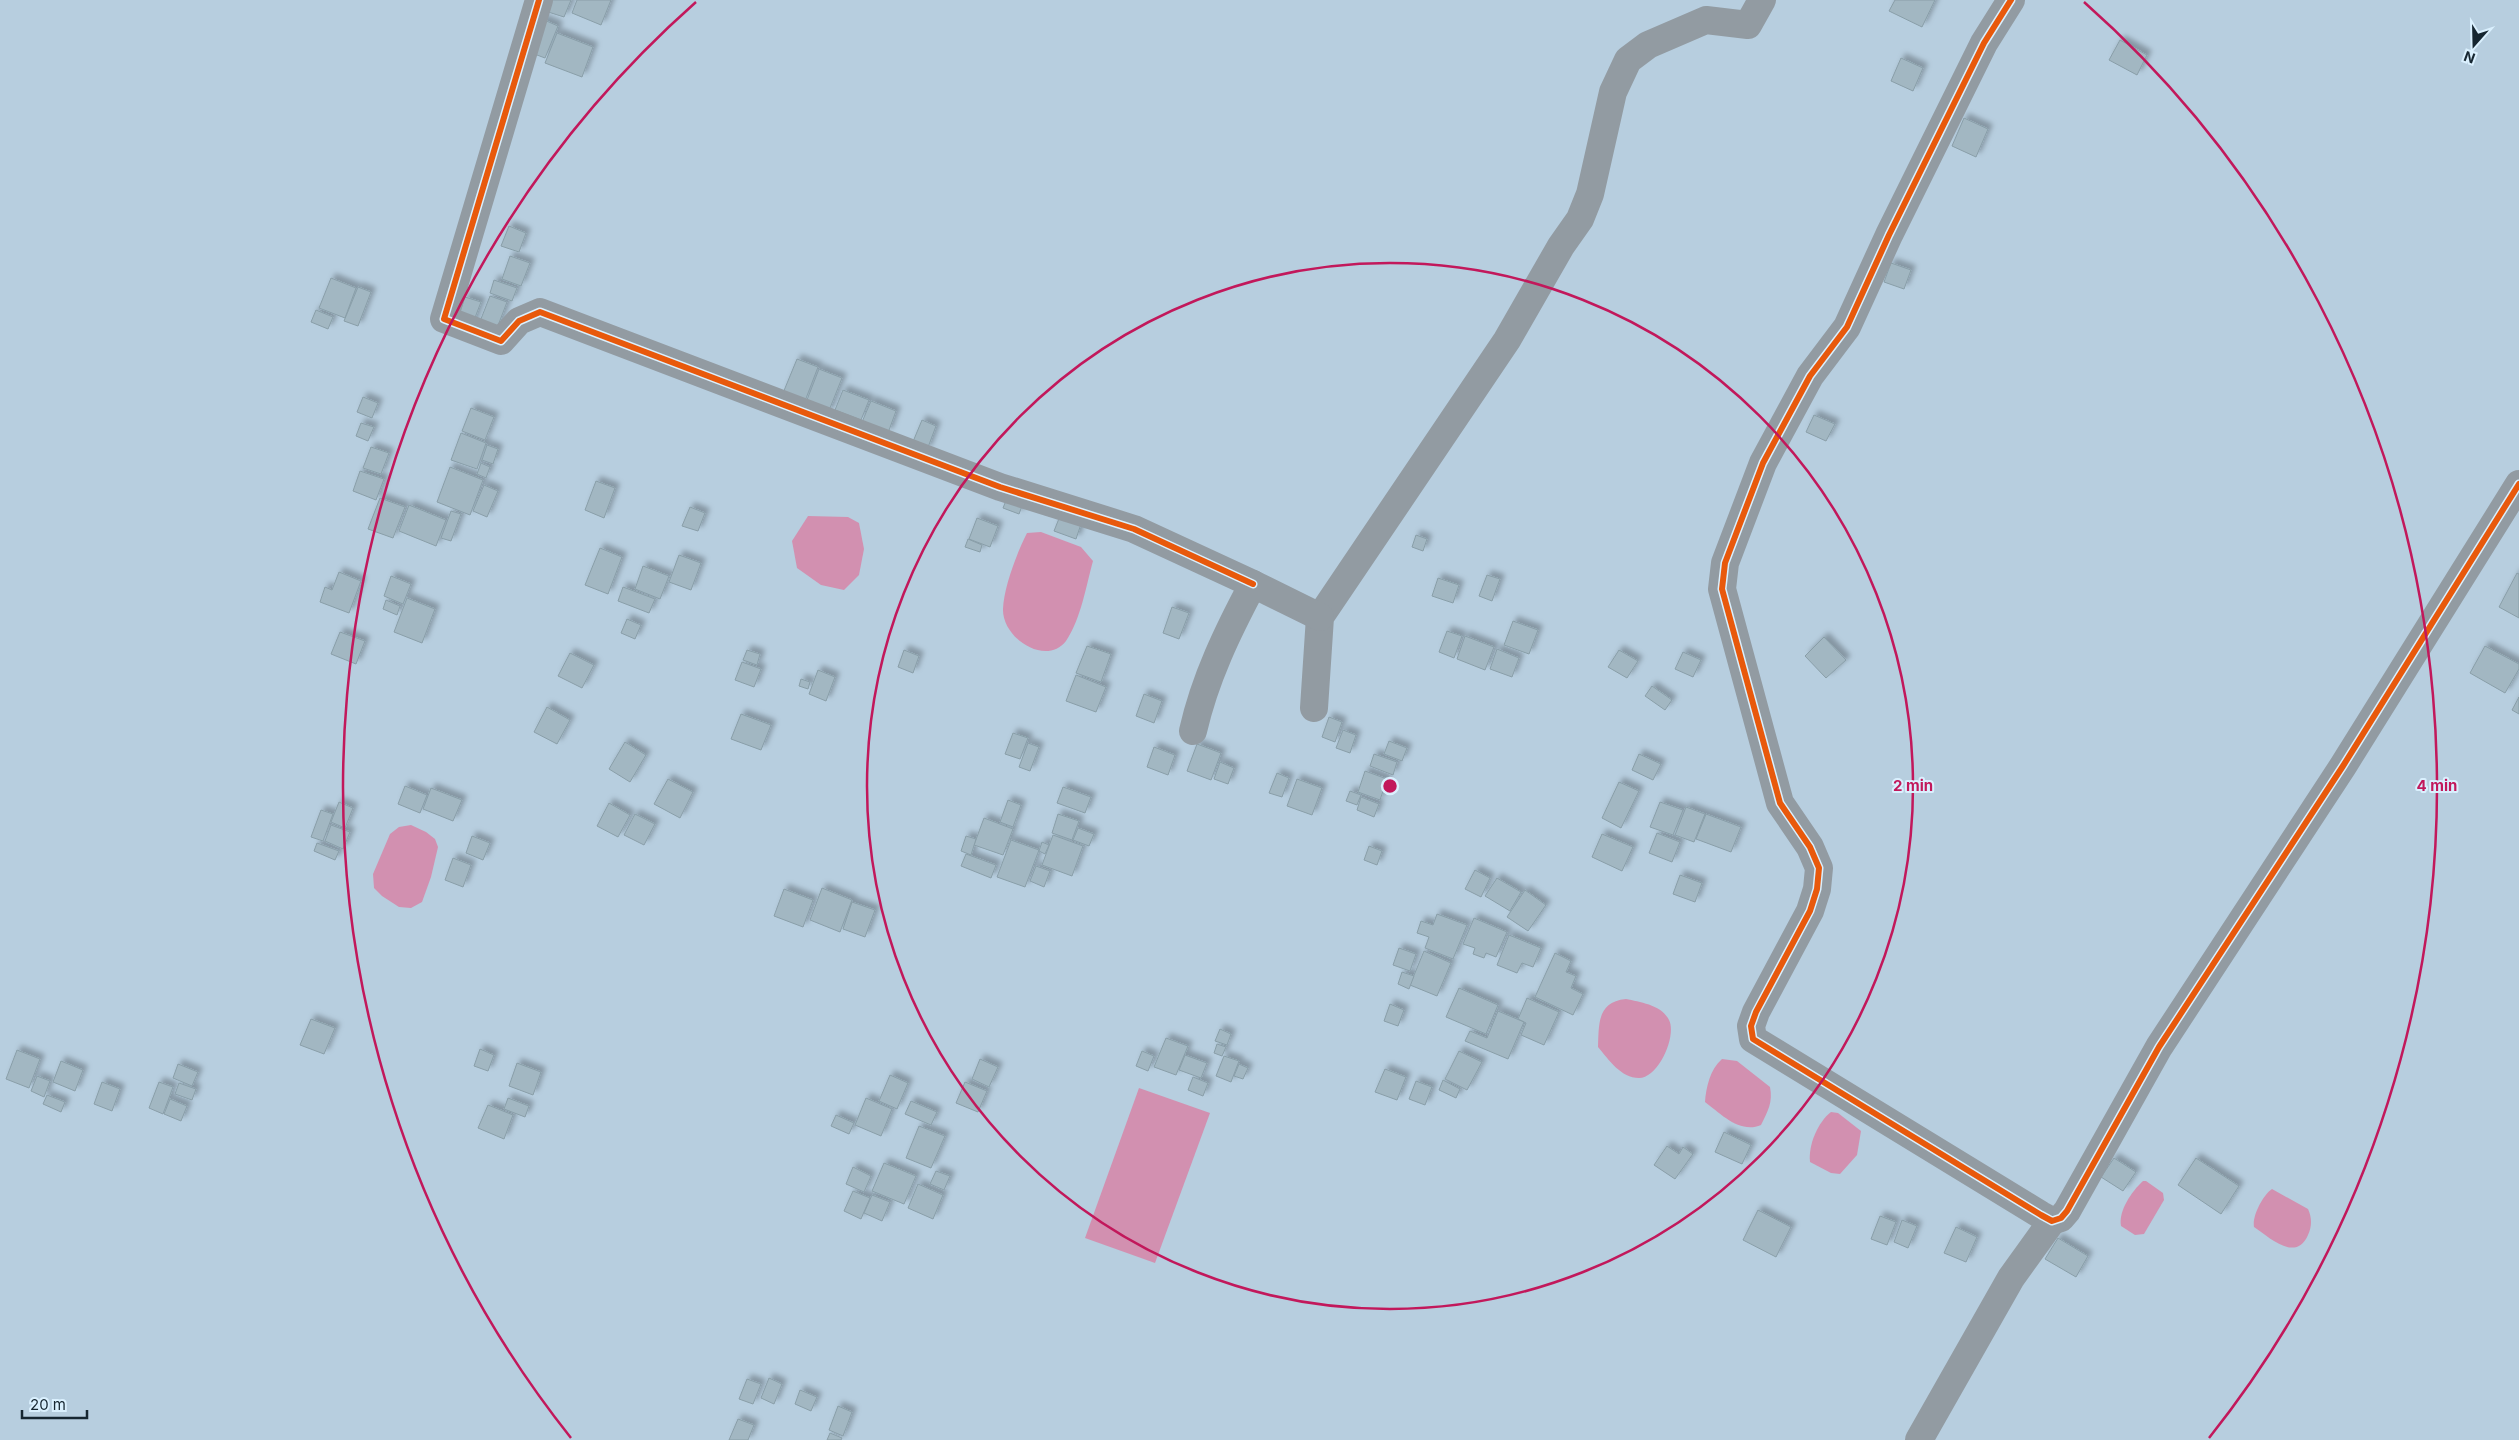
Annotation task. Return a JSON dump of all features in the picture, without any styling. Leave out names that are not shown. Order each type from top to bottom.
[{"type":"street","points":[[539,0],[444,319],[500,341],[519,321],[540,312],[1000,487],[1134,528],[1320,616]]},
{"type":"street","points":[[1314,708],[1320,616],[1507,340],[1561,246],[1580,220],[1590,194],[1613,92],[1628,60],[1648,45],[1706,20],[1748,26],[1762,0]]},
{"type":"street","points":[[2010,0],[1984,44],[1847,328],[1810,376],[1764,463],[1725,563],[1722,589],[1780,803],[1810,847],[1820,868],[1818,889],[1810,911],[1756,1012],[1751,1026],[1753,1039],[2052,1221]]},
{"type":"street","points":[[1919,1440],[2012,1278],[2052,1221],[2061,1218],[2067,1211],[2159,1047],[2343,766],[2519,484]]},
{"type":"street","points":[[1193,730],[1199,702],[1223,642],[1253,584]]},
{"type":"shaded area","points":[[808,516],[848,517],[859,523],[864,549],[859,575],[844,590],[821,585],[797,568],[792,541]]},
{"type":"shaded area","points":[[1041,532],[1081,547],[1093,561],[1076,623],[1066,641],[1058,648],[1048,651],[1037,650],[1017,639],[1005,620],[1003,609],[1012,570],[1027,533]]},
{"type":"shaded area","points":[[411,825],[426,832],[435,839],[438,847],[431,877],[422,902],[411,908],[399,907],[382,896],[374,888],[373,874],[390,834],[399,827]]},
{"type":"shaded area","points":[[1626,999],[1650,1005],[1661,1011],[1666,1015],[1671,1027],[1665,1055],[1653,1071],[1639,1078],[1621,1072],[1598,1047],[1601,1016],[1605,1009],[1617,1001]]},
{"type":"shaded area","points":[[1722,1059],[1737,1061],[1770,1087],[1768,1111],[1761,1125],[1746,1127],[1738,1125],[1705,1102],[1712,1073]]},
{"type":"shaded area","points":[[1139,1088],[1210,1113],[1155,1263],[1085,1238]]},
{"type":"shaded area","points":[[1831,1112],[1838,1113],[1861,1131],[1857,1155],[1840,1174],[1831,1173],[1810,1162],[1812,1141],[1818,1128]]},
{"type":"shaded area","points":[[2143,1181],[2146,1181],[2163,1193],[2164,1200],[2144,1234],[2135,1235],[2121,1226],[2121,1220],[2127,1202],[2134,1190]]},
{"type":"shaded area","points":[[2272,1189],[2308,1209],[2311,1222],[2309,1232],[2303,1243],[2297,1247],[2282,1245],[2254,1227],[2259,1206]]},
{"type":"building","points":[[550,0],[571,0],[564,17],[545,11]]},
{"type":"building","points":[[577,0],[611,0],[601,25],[572,13]]},
{"type":"building","points":[[1895,0],[1935,0],[1922,27],[1889,11]]},
{"type":"building","points":[[542,19],[558,26],[545,58],[529,52]]},
{"type":"building","points":[[557,33],[593,47],[582,77],[545,63]]},
{"type":"building","points":[[2120,40],[2147,55],[2137,75],[2109,60]]},
{"type":"building","points":[[1901,58],[1923,68],[1913,91],[1891,81]]},
{"type":"building","points":[[1964,118],[1988,129],[1976,157],[1952,146]]},
{"type":"building","points":[[509,226],[526,233],[519,252],[501,246]]},
{"type":"building","points":[[510,256],[530,263],[521,286],[502,279]]},
{"type":"building","points":[[1891,263],[1911,270],[1904,289],[1884,282]]},
{"type":"building","points":[[331,278],[356,288],[345,318],[319,308]]},
{"type":"building","points":[[494,280],[517,288],[512,301],[490,293]]},
{"type":"building","points":[[358,287],[371,292],[358,326],[344,321]]},
{"type":"building","points":[[490,296],[507,302],[494,336],[477,329]]},
{"type":"building","points":[[465,297],[481,302],[471,328],[456,323]]},
{"type":"building","points":[[316,310],[333,317],[328,329],[311,322]]},
{"type":"building","points":[[797,359],[818,367],[805,401],[783,393]]},
{"type":"building","points":[[819,369],[842,378],[828,413],[805,405]]},
{"type":"building","points":[[843,390],[869,400],[861,420],[835,410]]},
{"type":"building","points":[[363,397],[378,403],[372,418],[357,412]]},
{"type":"building","points":[[871,401],[896,411],[888,433],[862,422]]},
{"type":"building","points":[[471,408],[494,417],[485,440],[462,431]]},
{"type":"building","points":[[1814,415],[1835,424],[1826,441],[1806,432]]},
{"type":"building","points":[[922,420],[936,426],[927,450],[912,444]]},
{"type":"building","points":[[361,423],[374,427],[368,441],[356,436]]},
{"type":"building","points":[[461,433],[486,443],[477,469],[451,460]]},
{"type":"building","points":[[487,445],[498,449],[493,464],[482,460]]},
{"type":"building","points":[[371,447],[389,453],[381,474],[363,468]]},
{"type":"building","points":[[481,463],[490,467],[486,478],[477,474]]},
{"type":"building","points":[[450,467],[483,480],[470,515],[437,502]]},
{"type":"building","points":[[360,471],[384,479],[376,500],[353,491]]},
{"type":"building","points":[[596,481],[615,488],[604,518],[585,510]]},
{"type":"building","points":[[484,485],[498,491],[487,517],[473,511]]},
{"type":"building","points":[[1009,493],[1025,498],[1019,514],[1003,508]]},
{"type":"building","points":[[380,498],[405,507],[393,538],[368,529]]},
{"type":"building","points":[[409,505],[446,520],[436,546],[399,531]]},
{"type":"building","points":[[690,507],[705,513],[698,531],[682,526]]},
{"type":"building","points":[[451,511],[461,514],[451,541],[441,538]]},
{"type":"building","points":[[1060,516],[1081,524],[1076,539],[1054,531]]},
{"type":"building","points":[[977,518],[998,526],[990,547],[969,539]]},
{"type":"building","points":[[1416,535],[1427,539],[1423,551],[1412,547]]},
{"type":"building","points":[[968,539],[982,545],[980,552],[965,547]]},
{"type":"building","points":[[600,548],[622,557],[608,594],[585,585]]},
{"type":"building","points":[[679,555],[701,563],[691,590],[669,582]]},
{"type":"building","points":[[643,566],[669,576],[660,599],[635,589]]},
{"type":"building","points":[[339,572],[361,581],[349,613],[320,602],[325,587],[332,590]]},
{"type":"building","points":[[2517,573],[2519,574],[2519,618],[2499,607]]},
{"type":"building","points":[[1487,575],[1500,579],[1492,601],[1479,596]]},
{"type":"building","points":[[391,576],[411,584],[403,604],[384,596]]},
{"type":"building","points":[[1438,578],[1459,585],[1453,603],[1432,596]]},
{"type":"building","points":[[623,587],[655,599],[649,613],[618,601]]},
{"type":"building","points":[[407,598],[435,609],[422,643],[394,632]]},
{"type":"building","points":[[386,600],[400,606],[397,615],[383,609]]},
{"type":"building","points":[[1172,607],[1189,613],[1179,639],[1163,633]]},
{"type":"building","points":[[627,619],[641,625],[635,639],[621,633]]},
{"type":"building","points":[[1513,621],[1538,630],[1529,654],[1504,645]]},
{"type":"building","points":[[1447,631],[1462,636],[1454,658],[1439,652]]},
{"type":"building","points":[[340,632],[365,641],[356,664],[331,654]]},
{"type":"building","points":[[1465,636],[1494,647],[1485,670],[1457,659]]},
{"type":"building","points":[[1824,637],[1846,660],[1826,678],[1805,656]]},
{"type":"building","points":[[1087,646],[1111,654],[1101,682],[1076,673]]},
{"type":"building","points":[[2485,646],[2519,664],[2519,669],[2505,693],[2470,673]]},
{"type":"building","points":[[1497,649],[1519,658],[1512,677],[1490,669]]},
{"type":"building","points":[[747,650],[760,654],[757,665],[743,660]]},
{"type":"building","points":[[904,650],[919,656],[913,673],[898,667]]},
{"type":"building","points":[[1619,650],[1638,661],[1627,678],[1608,667]]},
{"type":"building","points":[[1683,652],[1701,660],[1693,677],[1675,669]]},
{"type":"building","points":[[570,653],[594,665],[582,688],[558,676]]},
{"type":"building","points":[[742,662],[761,669],[754,687],[735,680]]},
{"type":"building","points":[[818,670],[835,677],[826,701],[809,694]]},
{"type":"building","points":[[1076,675],[1106,687],[1096,712],[1066,701]]},
{"type":"building","points":[[801,679],[810,682],[808,689],[799,686]]},
{"type":"building","points":[[1652,686],[1672,700],[1665,710],[1645,696]]},
{"type":"building","points":[[1144,694],[1162,701],[1154,723],[1136,716]]},
{"type":"building","points":[[2519,697],[2519,714],[2512,710]]},
{"type":"building","points":[[547,707],[570,720],[557,744],[534,732]]},
{"type":"building","points":[[741,714],[771,725],[761,750],[731,739]]},
{"type":"building","points":[[1329,717],[1342,722],[1335,742],[1322,737]]},
{"type":"building","points":[[1343,730],[1356,735],[1350,753],[1336,748]]},
{"type":"building","points":[[1013,733],[1028,738],[1020,759],[1005,754]]},
{"type":"building","points":[[1389,741],[1407,748],[1402,761],[1384,754]]},
{"type":"building","points":[[625,742],[646,755],[630,782],[609,769]]},
{"type":"building","points":[[1028,743],[1039,747],[1030,771],[1019,767]]},
{"type":"building","points":[[1197,744],[1221,753],[1211,780],[1187,771]]},
{"type":"building","points":[[1154,747],[1175,755],[1168,775],[1147,767]]},
{"type":"building","points":[[1374,754],[1397,762],[1393,775],[1370,766]]},
{"type":"building","points":[[1639,754],[1661,764],[1653,780],[1632,770]]},
{"type":"building","points":[[1220,762],[1234,768],[1228,784],[1214,779]]},
{"type":"building","points":[[1365,771],[1387,779],[1380,800],[1358,792]]},
{"type":"building","points":[[1277,773],[1289,778],[1282,797],[1269,793]]},
{"type":"building","points":[[668,779],[693,792],[680,818],[654,804]]},
{"type":"building","points":[[1297,779],[1322,788],[1312,815],[1287,806]]},
{"type":"building","points":[[1619,782],[1639,791],[1621,828],[1602,818]]},
{"type":"building","points":[[405,786],[427,795],[420,813],[398,804]]},
{"type":"building","points":[[1063,787],[1091,797],[1085,813],[1057,803]]},
{"type":"building","points":[[431,788],[462,800],[453,821],[423,809]]},
{"type":"building","points":[[1350,791],[1361,795],[1357,805],[1346,801]]},
{"type":"building","points":[[1361,797],[1379,804],[1374,817],[1357,810]]},
{"type":"building","points":[[1008,800],[1021,805],[1013,827],[1000,822]]},
{"type":"building","points":[[339,802],[353,808],[345,828],[331,822]]},
{"type":"building","points":[[1660,802],[1683,810],[1673,835],[1650,827]]},
{"type":"building","points":[[609,803],[630,815],[618,837],[597,826]]},
{"type":"building","points":[[1686,807],[1705,814],[1694,842],[1675,835]]},
{"type":"building","points":[[321,810],[333,814],[323,841],[311,837]]},
{"type":"building","points":[[635,814],[655,824],[644,845],[624,835]]},
{"type":"building","points":[[1058,814],[1079,821],[1072,840],[1052,833]]},
{"type":"building","points":[[1706,814],[1741,827],[1731,852],[1696,839]]},
{"type":"building","points":[[984,818],[1013,829],[1003,855],[974,845]]},
{"type":"building","points":[[331,825],[350,832],[343,849],[325,841]]},
{"type":"building","points":[[1078,828],[1094,834],[1089,846],[1073,840]]},
{"type":"building","points":[[1657,833],[1680,842],[1672,862],[1649,853]]},
{"type":"building","points":[[1602,834],[1633,847],[1622,871],[1592,857]]},
{"type":"building","points":[[1053,835],[1083,846],[1072,876],[1042,865]]},
{"type":"building","points":[[472,836],[490,843],[483,860],[466,853]]},
{"type":"building","points":[[966,836],[976,839],[971,855],[961,851]]},
{"type":"building","points":[[1011,840],[1039,850],[1025,887],[997,877]]},
{"type":"building","points":[[1042,842],[1049,845],[1045,854],[1039,851]]},
{"type":"building","points":[[317,843],[339,851],[335,860],[314,851]]},
{"type":"building","points":[[1369,846],[1382,851],[1377,865],[1364,860]]},
{"type":"building","points":[[966,854],[996,865],[991,878],[961,866]]},
{"type":"building","points":[[453,858],[471,865],[463,887],[445,880]]},
{"type":"building","points":[[1036,866],[1050,871],[1044,887],[1030,881]]},
{"type":"building","points":[[1475,870],[1490,878],[1481,897],[1465,889]]},
{"type":"building","points":[[1680,875],[1702,883],[1695,902],[1673,894]]},
{"type":"building","points":[[1497,878],[1521,892],[1510,911],[1485,896]]},
{"type":"building","points":[[822,888],[852,900],[840,932],[810,920]]},
{"type":"building","points":[[784,889],[813,900],[803,927],[774,916]]},
{"type":"building","points":[[1525,890],[1546,905],[1528,931],[1507,917]]},
{"type":"building","points":[[852,902],[875,910],[865,937],[843,929]]},
{"type":"building","points":[[1437,914],[1467,925],[1453,959],[1425,948],[1429,937],[1417,933],[1421,921],[1433,925]]},
{"type":"building","points":[[1474,918],[1507,932],[1496,957],[1486,953],[1484,958],[1473,954],[1475,948],[1463,944]]},
{"type":"building","points":[[1509,935],[1541,948],[1533,967],[1522,963],[1517,973],[1497,965]]},
{"type":"building","points":[[1399,948],[1416,954],[1410,971],[1393,965]]},
{"type":"building","points":[[1424,951],[1451,963],[1437,996],[1410,985]]},
{"type":"building","points":[[1555,953],[1571,961],[1566,972],[1576,976],[1571,988],[1583,994],[1573,1015],[1535,997]]},
{"type":"building","points":[[1402,972],[1414,976],[1409,989],[1398,984]]},
{"type":"building","points":[[1459,988],[1498,1005],[1486,1034],[1446,1017]]},
{"type":"building","points":[[1527,998],[1559,1012],[1544,1045],[1521,1035],[1526,1023],[1518,1019]]},
{"type":"building","points":[[1390,1004],[1404,1010],[1398,1026],[1384,1021]]},
{"type":"building","points":[[1498,1011],[1524,1022],[1508,1059],[1465,1041],[1470,1031],[1487,1038]]},
{"type":"building","points":[[311,1019],[335,1028],[324,1054],[300,1045]]},
{"type":"building","points":[[1220,1029],[1231,1034],[1227,1045],[1215,1041]]},
{"type":"building","points":[[1166,1038],[1188,1046],[1176,1075],[1154,1067]]},
{"type":"building","points":[[1217,1044],[1226,1047],[1222,1056],[1214,1053]]},
{"type":"building","points":[[480,1049],[494,1055],[488,1071],[474,1066]]},
{"type":"building","points":[[17,1050],[40,1059],[29,1088],[6,1079]]},
{"type":"building","points":[[1142,1051],[1154,1056],[1148,1071],[1136,1066]]},
{"type":"building","points":[[1459,1051],[1482,1062],[1467,1090],[1445,1079]]},
{"type":"building","points":[[1185,1055],[1207,1063],[1201,1078],[1179,1070]]},
{"type":"building","points":[[1224,1056],[1239,1061],[1231,1082],[1216,1076]]},
{"type":"building","points":[[980,1059],[998,1067],[989,1087],[972,1079]]},
{"type":"building","points":[[61,1061],[83,1070],[75,1091],[53,1082]]},
{"type":"building","points":[[517,1063],[541,1072],[533,1095],[509,1086]]},
{"type":"building","points":[[178,1064],[198,1072],[192,1086],[173,1078]]},
{"type":"building","points":[[1239,1064],[1248,1068],[1243,1079],[1234,1076]]},
{"type":"building","points":[[1385,1069],[1406,1077],[1397,1100],[1375,1092]]},
{"type":"building","points":[[890,1075],[908,1083],[897,1109],[879,1101]]},
{"type":"building","points":[[37,1076],[50,1081],[44,1097],[31,1091]]},
{"type":"building","points":[[1193,1077],[1208,1083],[1203,1096],[1188,1090]]},
{"type":"building","points":[[1443,1080],[1460,1089],[1456,1098],[1439,1090]]},
{"type":"building","points":[[1416,1081],[1432,1087],[1425,1105],[1409,1099]]},
{"type":"building","points":[[102,1082],[120,1089],[112,1111],[94,1104]]},
{"type":"building","points":[[159,1082],[173,1087],[163,1114],[149,1108]]},
{"type":"building","points":[[965,1082],[987,1091],[978,1112],[956,1103]]},
{"type":"building","points":[[179,1083],[196,1089],[192,1100],[175,1094]]},
{"type":"building","points":[[47,1095],[65,1102],[61,1112],[43,1104]]},
{"type":"building","points":[[508,1098],[529,1106],[525,1117],[504,1109]]},
{"type":"building","points":[[866,1098],[892,1109],[881,1136],[855,1125]]},
{"type":"building","points":[[170,1099],[187,1106],[181,1121],[164,1114]]},
{"type":"building","points":[[911,1101],[937,1112],[931,1125],[905,1114]]},
{"type":"building","points":[[488,1105],[513,1115],[504,1139],[478,1128]]},
{"type":"building","points":[[836,1115],[854,1123],[849,1134],[831,1126]]},
{"type":"building","points":[[919,1126],[945,1136],[931,1168],[906,1158]]},
{"type":"building","points":[[1724,1132],[1751,1145],[1742,1164],[1715,1152]]},
{"type":"building","points":[[1667,1146],[1679,1154],[1683,1147],[1693,1154],[1675,1179],[1654,1165]]},
{"type":"building","points":[[2114,1158],[2136,1172],[2123,1191],[2101,1177]]},
{"type":"building","points":[[2196,1158],[2239,1186],[2221,1214],[2178,1185]]},
{"type":"building","points":[[884,1163],[916,1176],[904,1204],[872,1191]]},
{"type":"building","points":[[853,1167],[871,1176],[864,1192],[846,1184]]},
{"type":"building","points":[[936,1171],[950,1176],[944,1190],[930,1184]]},
{"type":"building","points":[[918,1184],[943,1195],[933,1219],[908,1208]]},
{"type":"building","points":[[853,1191],[870,1198],[861,1219],[844,1211]]},
{"type":"building","points":[[872,1195],[890,1202],[882,1221],[864,1213]]},
{"type":"building","points":[[1758,1210],[1791,1227],[1776,1257],[1743,1240]]},
{"type":"building","points":[[1880,1216],[1896,1222],[1887,1245],[1871,1239]]},
{"type":"building","points":[[1902,1220],[1917,1226],[1908,1248],[1894,1242]]},
{"type":"building","points":[[1956,1227],[1977,1237],[1966,1262],[1944,1253]]},
{"type":"building","points":[[2058,1238],[2088,1256],[2076,1277],[2045,1259]]},
{"type":"building","points":[[769,1378],[782,1384],[774,1404],[761,1398]]},
{"type":"building","points":[[747,1379],[761,1384],[753,1404],[739,1399]]},
{"type":"building","points":[[800,1390],[817,1397],[811,1411],[795,1404]]},
{"type":"building","points":[[838,1406],[852,1412],[843,1436],[829,1430]]},
{"type":"building","points":[[738,1419],[754,1425],[748,1440],[729,1440]]},
{"type":"building","points":[[830,1433],[842,1438],[841,1440],[827,1440]]},
{"type":"cycle path","points":[[539,0],[444,319],[501,341],[519,321],[540,312],[1000,487],[1134,529],[1253,584]]},
{"type":"cycle path","points":[[2011,0],[1984,43],[1889,235],[1847,327],[1810,376],[1763,463],[1725,563],[1722,589],[1780,803],[1810,847],[1819,868],[1817,889],[1810,911],[1756,1012],[1751,1026],[1753,1039],[2041,1215],[2052,1221],[2061,1218],[2067,1211],[2159,1047],[2343,766],[2519,484]]}]
